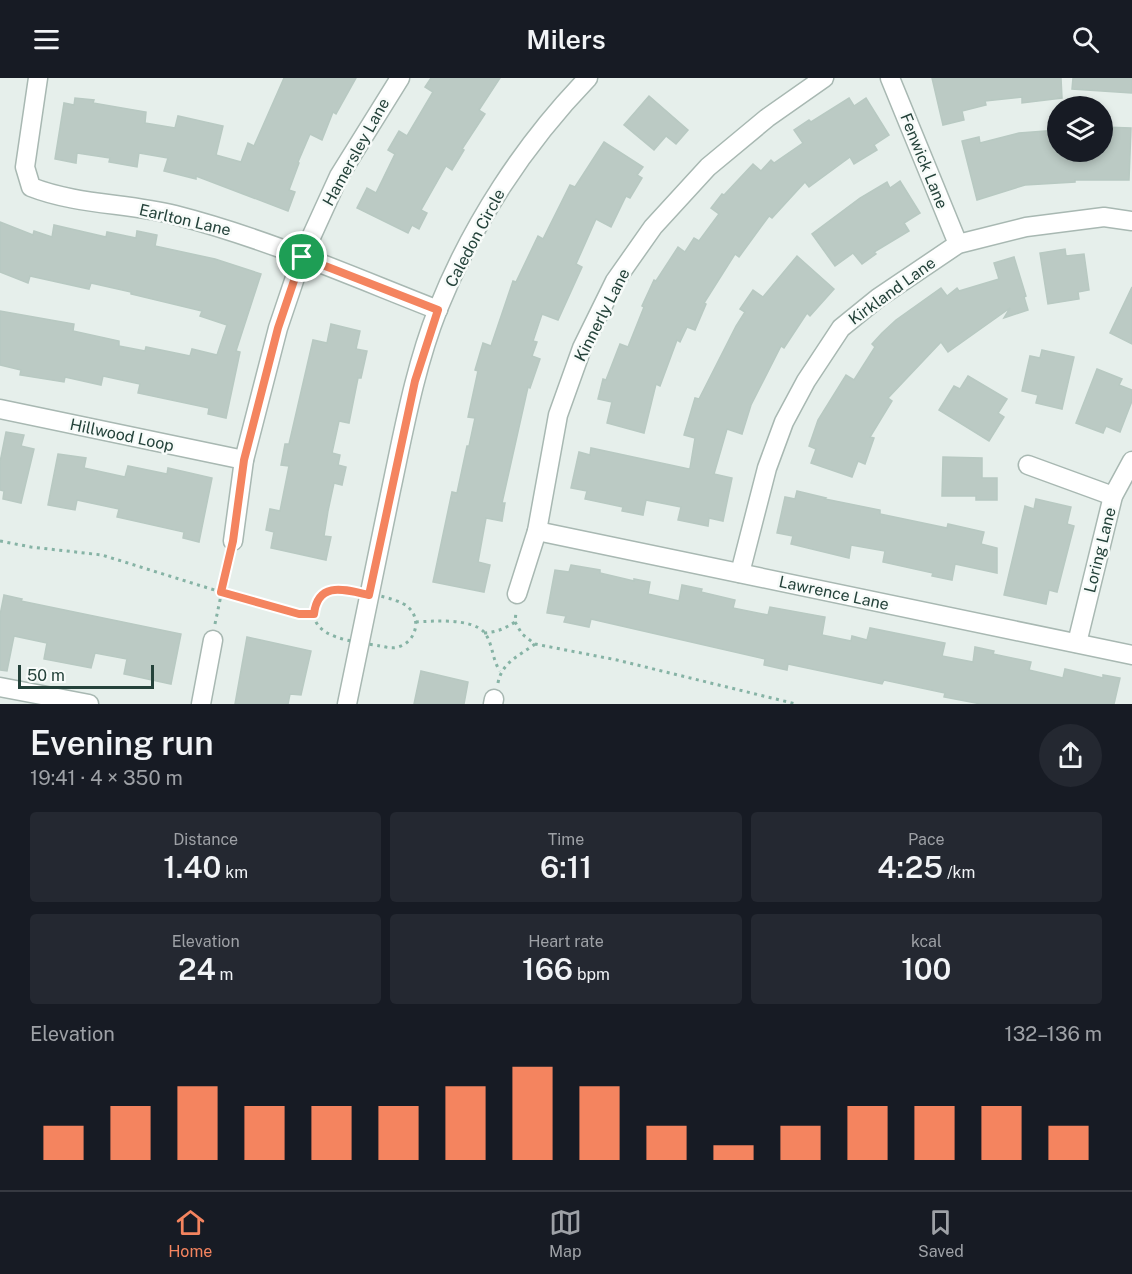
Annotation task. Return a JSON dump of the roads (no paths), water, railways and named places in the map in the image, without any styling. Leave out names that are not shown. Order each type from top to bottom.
[{"type":"street","name":"Earlton Lane","points":[[38,78],[25,167],[32,187],[51,195],[172,214],[243,234],[438,310]]},
{"type":"street","name":"Hamersley Lane","points":[[233,541],[244,460],[278,328],[302,257],[339,176],[400,78]]},
{"type":"street","name":"Caledon Circle","points":[[347,704],[415,381],[438,310],[467,247],[513,169],[543,128],[588,78]]},
{"type":"street","name":"Kinnerly Lane","points":[[517,594],[537,531],[558,415],[582,348],[615,281],[653,227],[708,167],[767,118],[824,78]]},
{"type":"street","name":"Fenwick Lane","points":[[890,78],[958,244]]},
{"type":"street","name":"Kirkland Lane","points":[[740,573],[767,468],[784,422],[806,381],[842,328],[878,298],[958,244],[1026,227],[1104,217],[1132,221]]},
{"type":"street","name":"Hillwood Loop","points":[[0,409],[244,460]]},
{"type":"street","name":"Loring Lane","points":[[1077,644],[1113,496],[1132,461]]},
{"type":"street","points":[[1028,465],[1113,496]]},
{"type":"street","name":"Lawrence Lane","points":[[537,531],[1132,655]]},
{"type":"street","points":[[201,704],[213,640]]},
{"type":"street","points":[[0,687],[89,704]]}]
